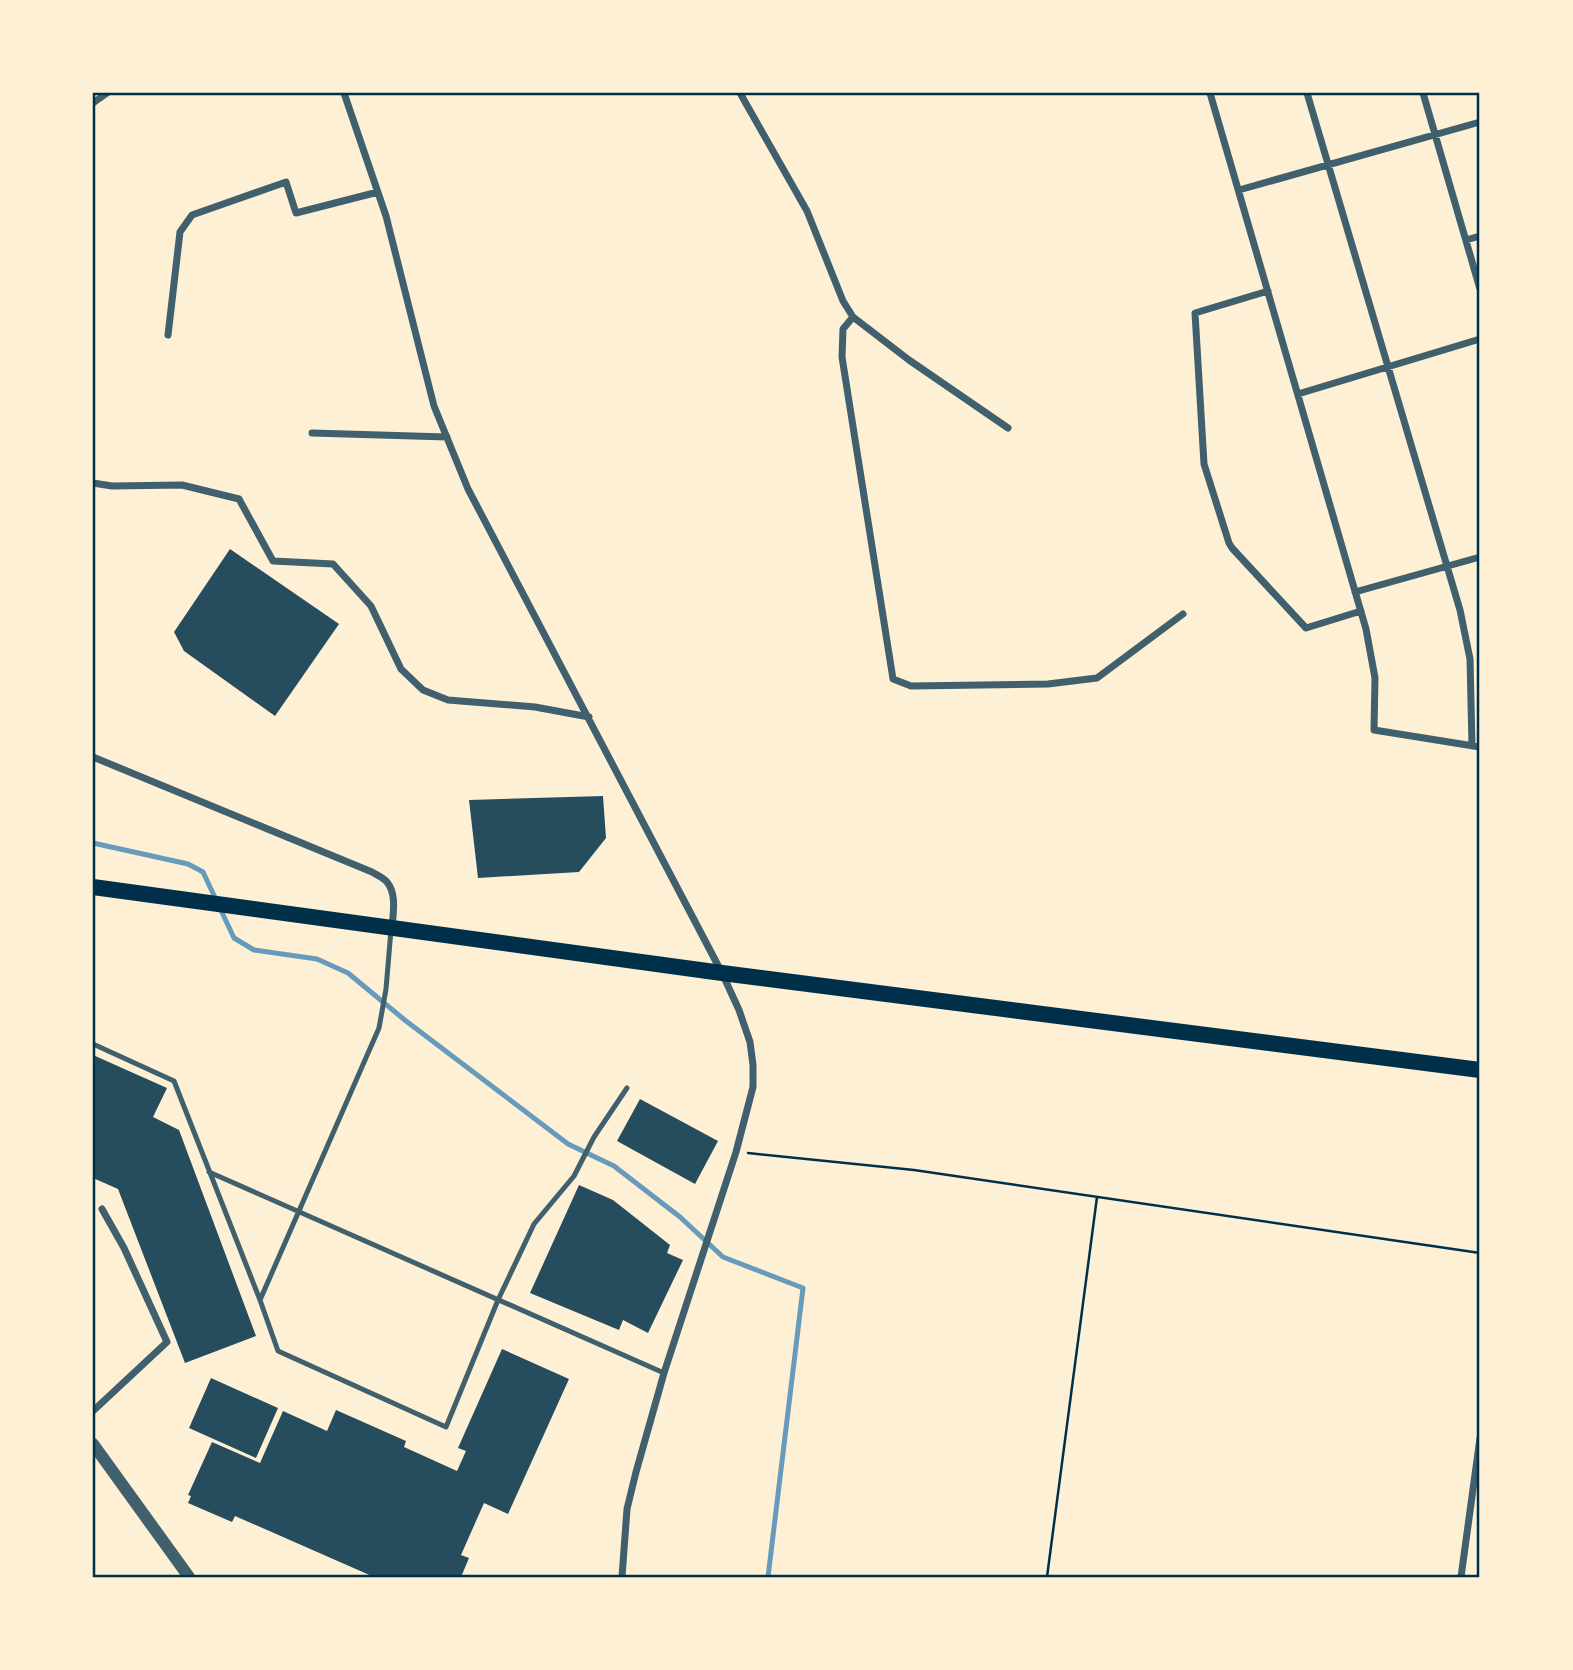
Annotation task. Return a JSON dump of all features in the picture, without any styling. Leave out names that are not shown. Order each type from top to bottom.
[{"type":"main road","points":[[93,877],[156,896]]},
{"type":"main road","points":[[93,887],[722,973],[1480,1070]]},
{"type":"main road","points":[[93,898],[156,896]]},
{"type":"street","points":[[93,103],[107,93]]},
{"type":"street","points":[[344,93],[386,216],[434,406],[468,489],[722,973],[750,1042],[753,1087],[712,1231],[664,1373],[636,1472],[628,1509],[622,1577]]},
{"type":"street","points":[[740,93],[807,211],[843,301],[853,317],[909,360],[1008,428]]},
{"type":"street","points":[[1210,93],[1366,629],[1375,678],[1374,730],[1476,747],[1470,659],[1461,610],[1307,93]]},
{"type":"street","points":[[1423,93],[1480,289]]},
{"type":"street","points":[[1239,190],[1480,121]]},
{"type":"street","points":[[168,335],[180,232],[192,215],[286,182],[296,213],[378,192]]},
{"type":"street","points":[[1466,240],[1480,236]]},
{"type":"street","points":[[1268,291],[1195,313],[1204,464],[1232,548],[1306,628],[1361,611]]},
{"type":"street","points":[[853,317],[843,329],[842,357],[893,679],[911,686],[1048,684],[1097,678],[1183,614]]},
{"type":"street","points":[[1298,394],[1480,339]]},
{"type":"street","points":[[312,433],[447,437]]},
{"type":"street","points":[[93,483],[112,486],[182,485],[239,499],[273,561],[333,564],[371,606],[401,669],[423,690],[447,700],[535,707],[589,717]]},
{"type":"street","points":[[1355,592],[1480,557]]},
{"type":"street","points":[[93,757],[372,872],[387,881],[394,900],[391,929]]},
{"type":"street","points":[[93,1411],[167,1342],[124,1248],[102,1209]]},
{"type":"street","points":[[1461,1577],[1480,1438]]},
{"type":"street","points":[[93,1444],[189,1577]]},
{"type":"lane","points":[[260,1300],[379,1028],[386,989],[391,929]]},
{"type":"lane","points":[[93,1044],[174,1081],[278,1351],[446,1427],[498,1300],[534,1224],[574,1175],[594,1137],[627,1088]]},
{"type":"lane","points":[[208,1172],[664,1373]]},
{"type":"path","points":[[736,1152],[914,1170],[1480,1253]]},
{"type":"path","points":[[1046,1577],[1097,1197]]},
{"type":"building","points":[[230,549],[339,624],[275,716],[184,651],[174,632]]},
{"type":"building","points":[[603,796],[606,838],[579,872],[478,878],[469,800]]},
{"type":"building","points":[[93,1055],[167,1088],[153,1117],[179,1130],[256,1336],[185,1363],[118,1189],[93,1178]]},
{"type":"building","points":[[640,1099],[718,1141],[695,1184],[617,1141]]},
{"type":"building","points":[[579,1185],[613,1200],[670,1245],[667,1253],[683,1260],[648,1333],[623,1320],[619,1330],[530,1293]]},
{"type":"building","points":[[502,1349],[569,1379],[508,1514],[484,1503],[461,1555],[469,1558],[461,1577],[374,1577],[235,1516],[232,1522],[188,1503],[191,1496],[188,1495],[212,1442],[260,1463],[283,1411],[327,1431],[336,1410],[406,1441],[404,1447],[457,1471],[466,1451],[458,1448]]},
{"type":"building","points":[[211,1378],[278,1408],[256,1458],[189,1428]]},
{"type":"waterway","points":[[93,843],[188,864],[203,872],[234,938],[254,950],[317,959],[348,973],[406,1021],[568,1144],[614,1166],[680,1217],[723,1257],[803,1288],[768,1577]]}]
